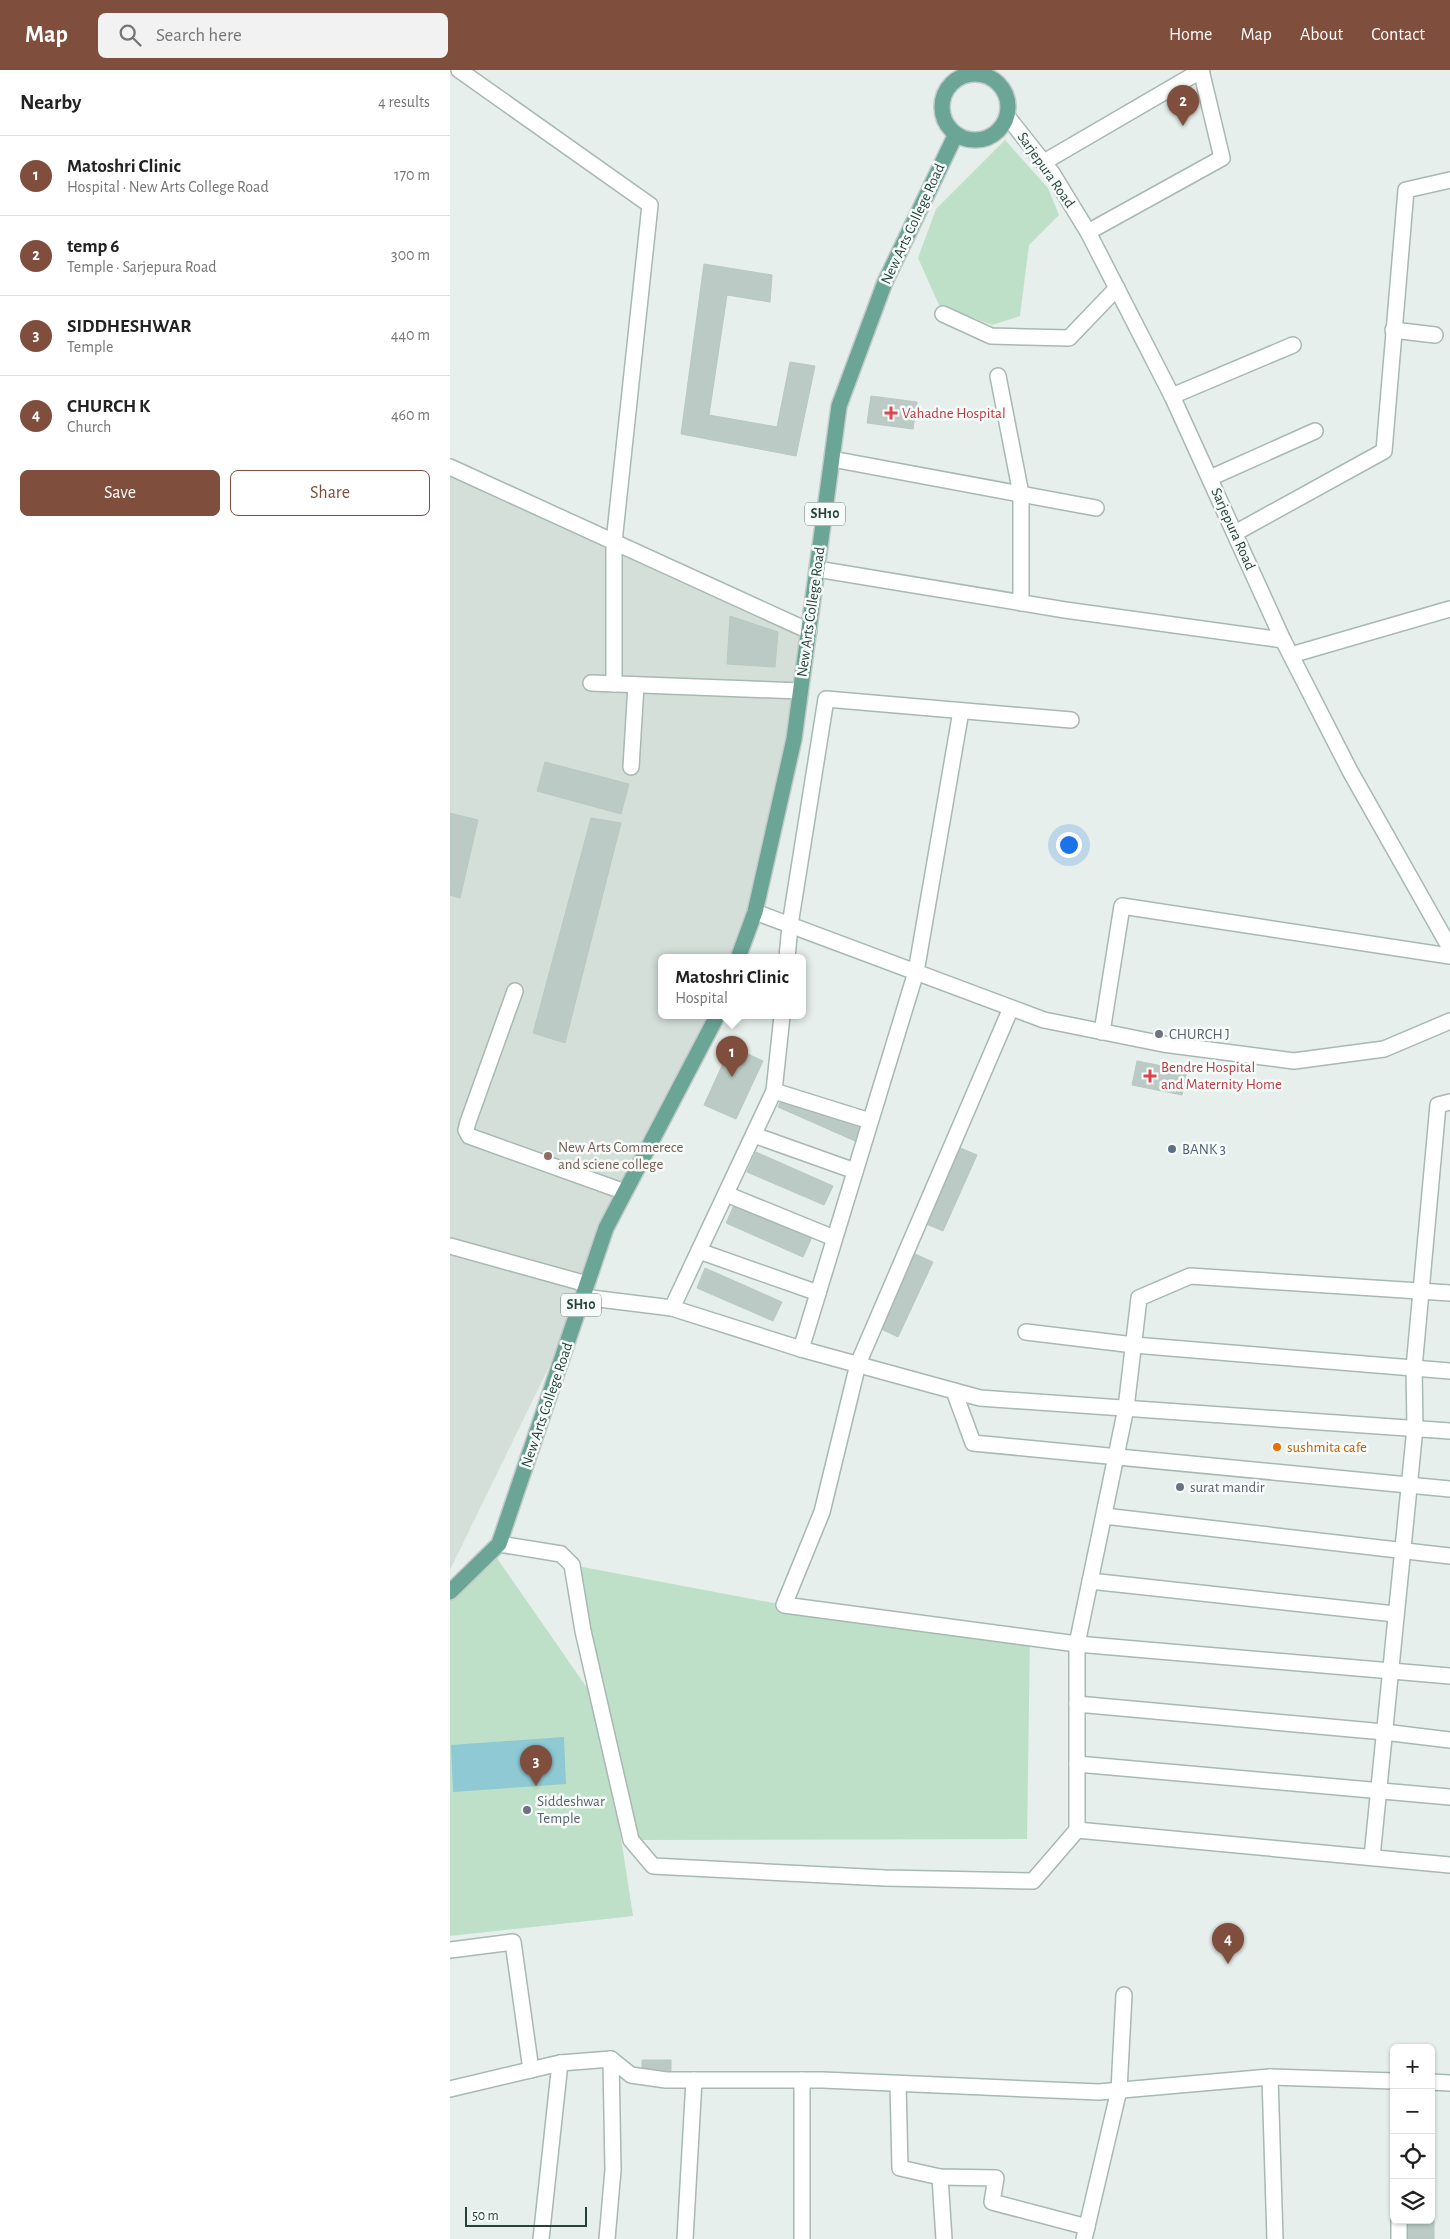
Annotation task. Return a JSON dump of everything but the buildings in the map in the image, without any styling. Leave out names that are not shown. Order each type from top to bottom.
[{"type":"main road","points":[[963,73],[987,73],[1001,86],[1008,100],[1007,116],[999,129],[986,138],[970,140],[956,134],[946,124],[942,112],[943,98],[949,86],[963,73]]},
{"type":"main road","name":"New Arts College Road","points":[[739,954],[755,912],[794,739],[839,406],[885,282],[956,134]]},
{"type":"main road","name":"New Arts College Road","points":[[450,1592],[499,1544],[606,1228],[715,1019]]},
{"type":"street","points":[[460,70],[650,206],[614,542],[614,684]]},
{"type":"street","points":[[1044,162],[1201,70],[1222,158],[1088,232]]},
{"type":"street","name":"Sarjepura Road","points":[[1007,116],[1044,162],[1088,232],[1172,396],[1283,640],[1350,771],[1450,948]]},
{"type":"street","points":[[1235,534],[1384,451],[1406,190],[1450,180]]},
{"type":"street","points":[[943,314],[991,336],[1069,338],[1117,288]]},
{"type":"street","points":[[1394,330],[1435,335]]},
{"type":"street","points":[[1172,396],[1293,345]]},
{"type":"street","points":[[998,376],[1022,494],[1021,603]]},
{"type":"street","points":[[1210,478],[1315,432]]},
{"type":"street","points":[[832,458],[1096,508]]},
{"type":"street","points":[[450,467],[809,631]]},
{"type":"street","points":[[817,569],[1021,603],[1283,640]]},
{"type":"street","points":[[1291,655],[1450,609]]},
{"type":"street","points":[[590,683],[800,691]]},
{"type":"street","points":[[631,767],[636,685]]},
{"type":"street","points":[[787,954],[790,925],[826,699],[1071,720]]},
{"type":"street","points":[[801,1349],[916,972],[962,711]]},
{"type":"street","points":[[1102,1032],[1122,906],[1450,956]]},
{"type":"street","points":[[755,912],[1044,1020],[1164,1044],[1294,1061],[1384,1049],[1450,1021]]},
{"type":"street","points":[[515,991],[468,1122],[466,1130],[468,1136],[626,1192]]},
{"type":"street","points":[[1011,1008],[858,1364],[822,1512],[784,1605],[1077,1644],[1450,1676]]},
{"type":"street","points":[[672,1308],[774,1091],[782,1019]]},
{"type":"street","points":[[774,1091],[870,1121]]},
{"type":"street","points":[[1372,1858],[1401,1550],[1415,1428],[1414,1368],[1438,1104],[1450,1102]]},
{"type":"street","points":[[754,1135],[855,1171]]},
{"type":"street","points":[[726,1194],[834,1238]]},
{"type":"street","points":[[450,1246],[585,1291],[672,1308],[801,1349],[980,1398],[1450,1431]]},
{"type":"street","points":[[699,1251],[818,1293]]},
{"type":"street","points":[[499,1544],[561,1554],[572,1565],[583,1631],[631,1840],[653,1866],[885,1878],[1032,1881],[1077,1830],[1077,1644],[1126,1408],[1139,1298],[1190,1276],[1450,1293]]},
{"type":"street","points":[[1026,1332],[1134,1345],[1450,1371]]},
{"type":"street","points":[[954,1391],[973,1443],[1116,1459],[1450,1489]]},
{"type":"street","points":[[1104,1516],[1450,1556]]},
{"type":"street","points":[[1090,1581],[1395,1614]]},
{"type":"street","points":[[1077,1704],[1384,1732],[1450,1740]]},
{"type":"street","points":[[1077,1764],[1378,1789],[1450,1797]]},
{"type":"street","points":[[1077,1830],[1450,1865]]},
{"type":"street","points":[[450,1950],[512,1942],[530,2070]]},
{"type":"street","points":[[898,2084],[900,2168],[940,2176],[996,2178],[992,2202],[1085,2233],[1119,2090],[1124,1995]]},
{"type":"street","points":[[450,2089],[560,2063],[611,2059],[631,2074],[666,2080],[802,2080],[1099,2092],[1270,2078],[1390,2081]]},
{"type":"street","points":[[607,2239],[613,2170],[611,2059]]},
{"type":"street","points":[[541,2239],[560,2063]]},
{"type":"street","points":[[1270,2078],[1275,2239]]},
{"type":"street","points":[[685,2239],[694,2080]]},
{"type":"street","points":[[802,2080],[802,2239]]},
{"type":"street","points":[[1435,2082],[1450,2083]]},
{"type":"street","points":[[940,2176],[944,2239]]},
{"type":"street","points":[[1399,2224],[1399,2239]]},
{"type":"shaded area","name":"New Arts Commerece and sciene college","points":[[450,467],[809,631],[755,912],[737,954],[658,954],[658,1019],[708,1019],[583,1297],[450,1570]]},
{"type":"green space","points":[[1005,140],[1048,188],[1059,215],[1029,245],[1020,316],[992,325],[939,305],[918,258],[936,209]]},
{"type":"green space","points":[[492,1551],[601,1708],[633,1916],[450,1936],[450,1601]]},
{"type":"green space","points":[[572,1565],[784,1605],[1030,1637],[1027,1839],[631,1840]]},
{"type":"water","points":[[564,1737],[566,1784],[453,1792],[451,1745]]},
{"type":"place","name":"temp 6","points":[[1183,126]]},
{"type":"place","name":"Vahadne Hospital","points":[[891,413]]},
{"type":"place","name":"CHURCH J","points":[[1159,1034]]},
{"type":"place","name":"Bendre Hospital and Maternity Home","points":[[1150,1076]]},
{"type":"place","name":"Matoshri Clinic","points":[[732,1077]]},
{"type":"place","name":"BANK 3","points":[[1172,1149]]},
{"type":"place","name":"New Arts Commerece and sciene college","points":[[548,1156]]},
{"type":"place","name":"sushmita cafe","points":[[1277,1447]]},
{"type":"place","name":"surat mandir","points":[[1180,1487]]},
{"type":"place","name":"SIDDHESHWAR","points":[[536,1786]]},
{"type":"place","name":"Siddeshwar Temple","points":[[527,1810]]},
{"type":"place","name":"CHURCH K","points":[[1228,1964]]}]
